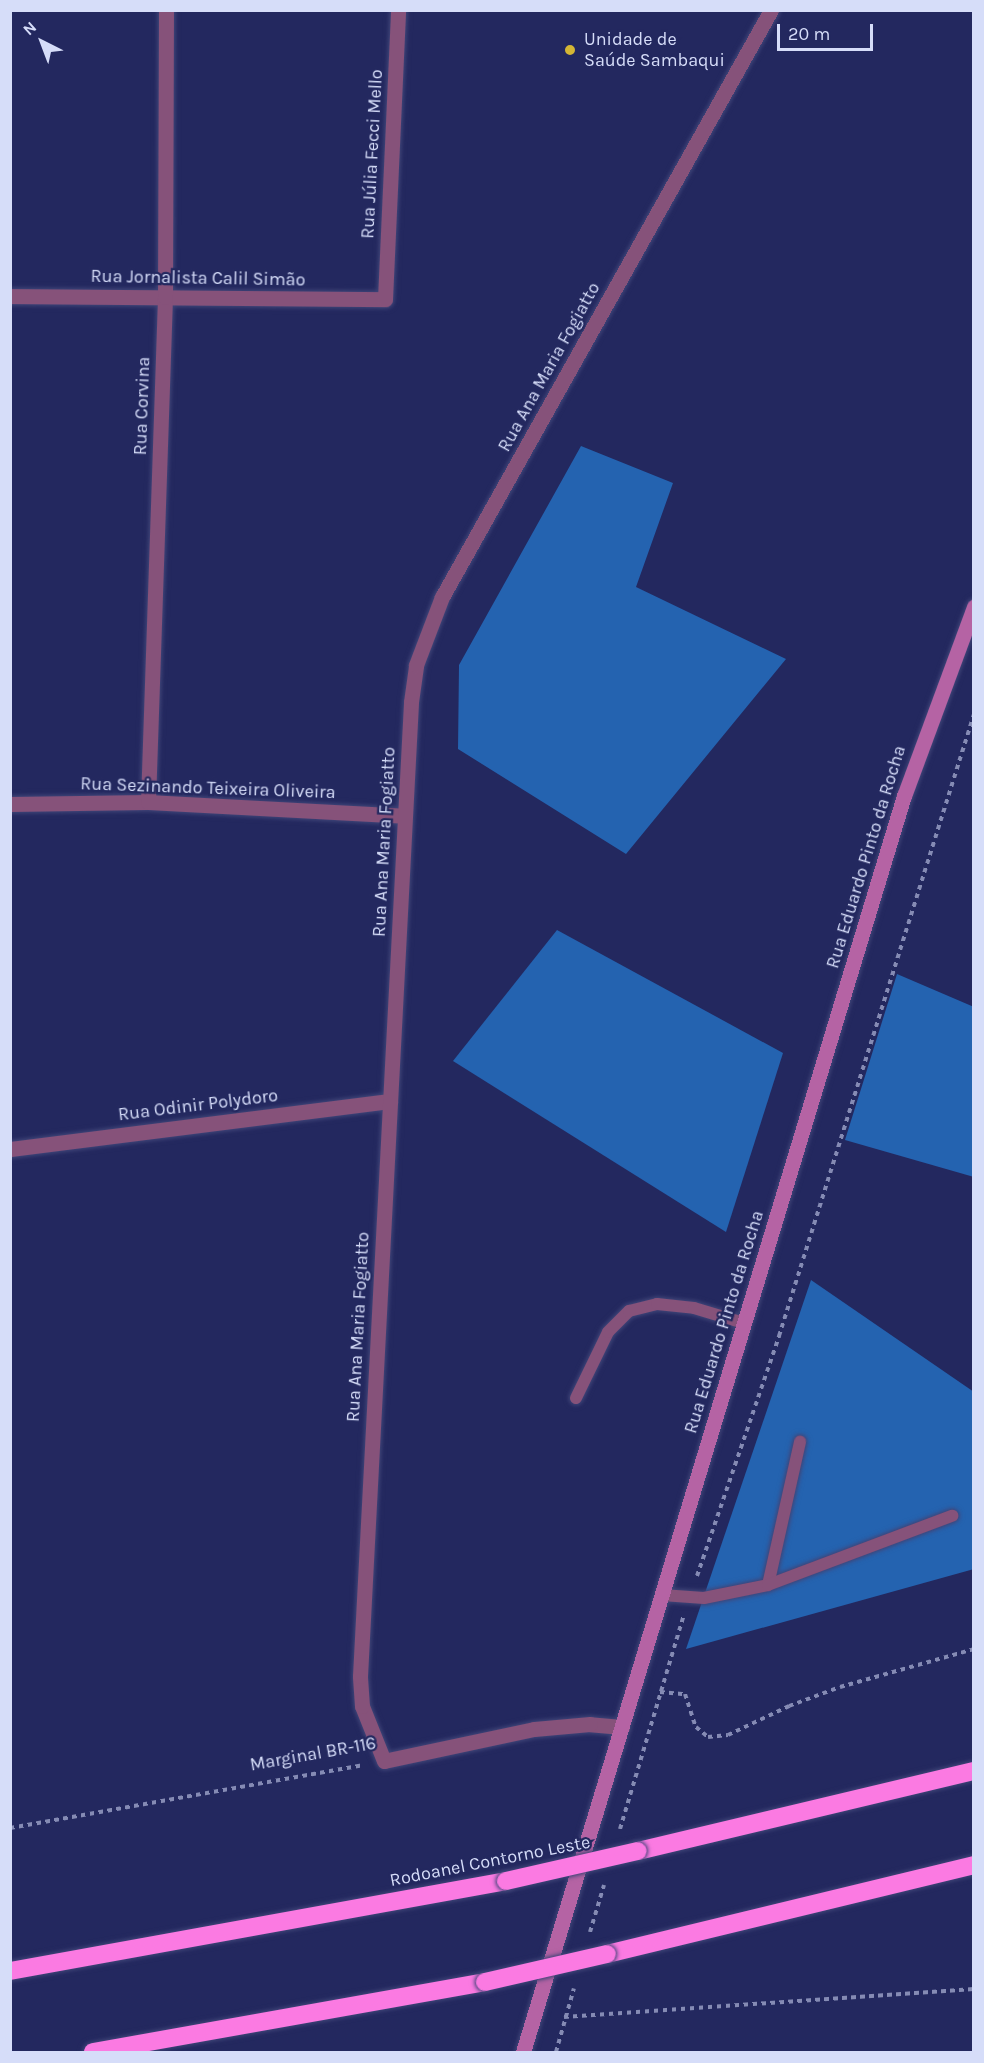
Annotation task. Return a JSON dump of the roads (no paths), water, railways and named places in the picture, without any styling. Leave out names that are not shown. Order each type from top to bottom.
[{"type":"highway","name":"Rodoanel Contorno Leste","points":[[10,1971],[506,1881],[974,1771]]},
{"type":"highway","points":[[93,2052],[485,1982],[974,1865]]},
{"type":"main road","name":"Rua Eduardo Pinto da Rocha","points":[[523,2052],[904,796],[974,607]]},
{"type":"street","name":"Rua Corvina","points":[[148,802],[165,297],[166,10]]},
{"type":"street","name":"Rua Júlia Fecci Mello","points":[[385,299],[398,10]]},
{"type":"street","name":"Rua Ana Maria Fogiatto","points":[[384,1761],[362,1706],[360,1676],[404,816],[417,665],[442,597],[771,10]]},
{"type":"street","name":"Rua Jornalista Calil Simão","points":[[10,296],[385,299]]},
{"type":"street","name":"Rua Sezinando Teixeira Oliveira","points":[[10,804],[148,802],[404,816]]},
{"type":"street","name":"Rua Odinir Polydoro","points":[[10,1149],[390,1101]]},
{"type":"street","name":"Marginal BR-116","points":[[384,1761],[543,1728],[590,1724],[622,1727]]},
{"type":"lane","points":[[576,1398],[608,1332],[628,1311],[657,1304],[694,1308],[744,1323]]},
{"type":"lane","points":[[768,1586],[800,1442]]},
{"type":"lane","points":[[662,1595],[704,1598],[768,1586],[952,1515]]},
{"type":"place","name":"Unidade de Saúde Sambaqui","points":[[570,50]]}]
